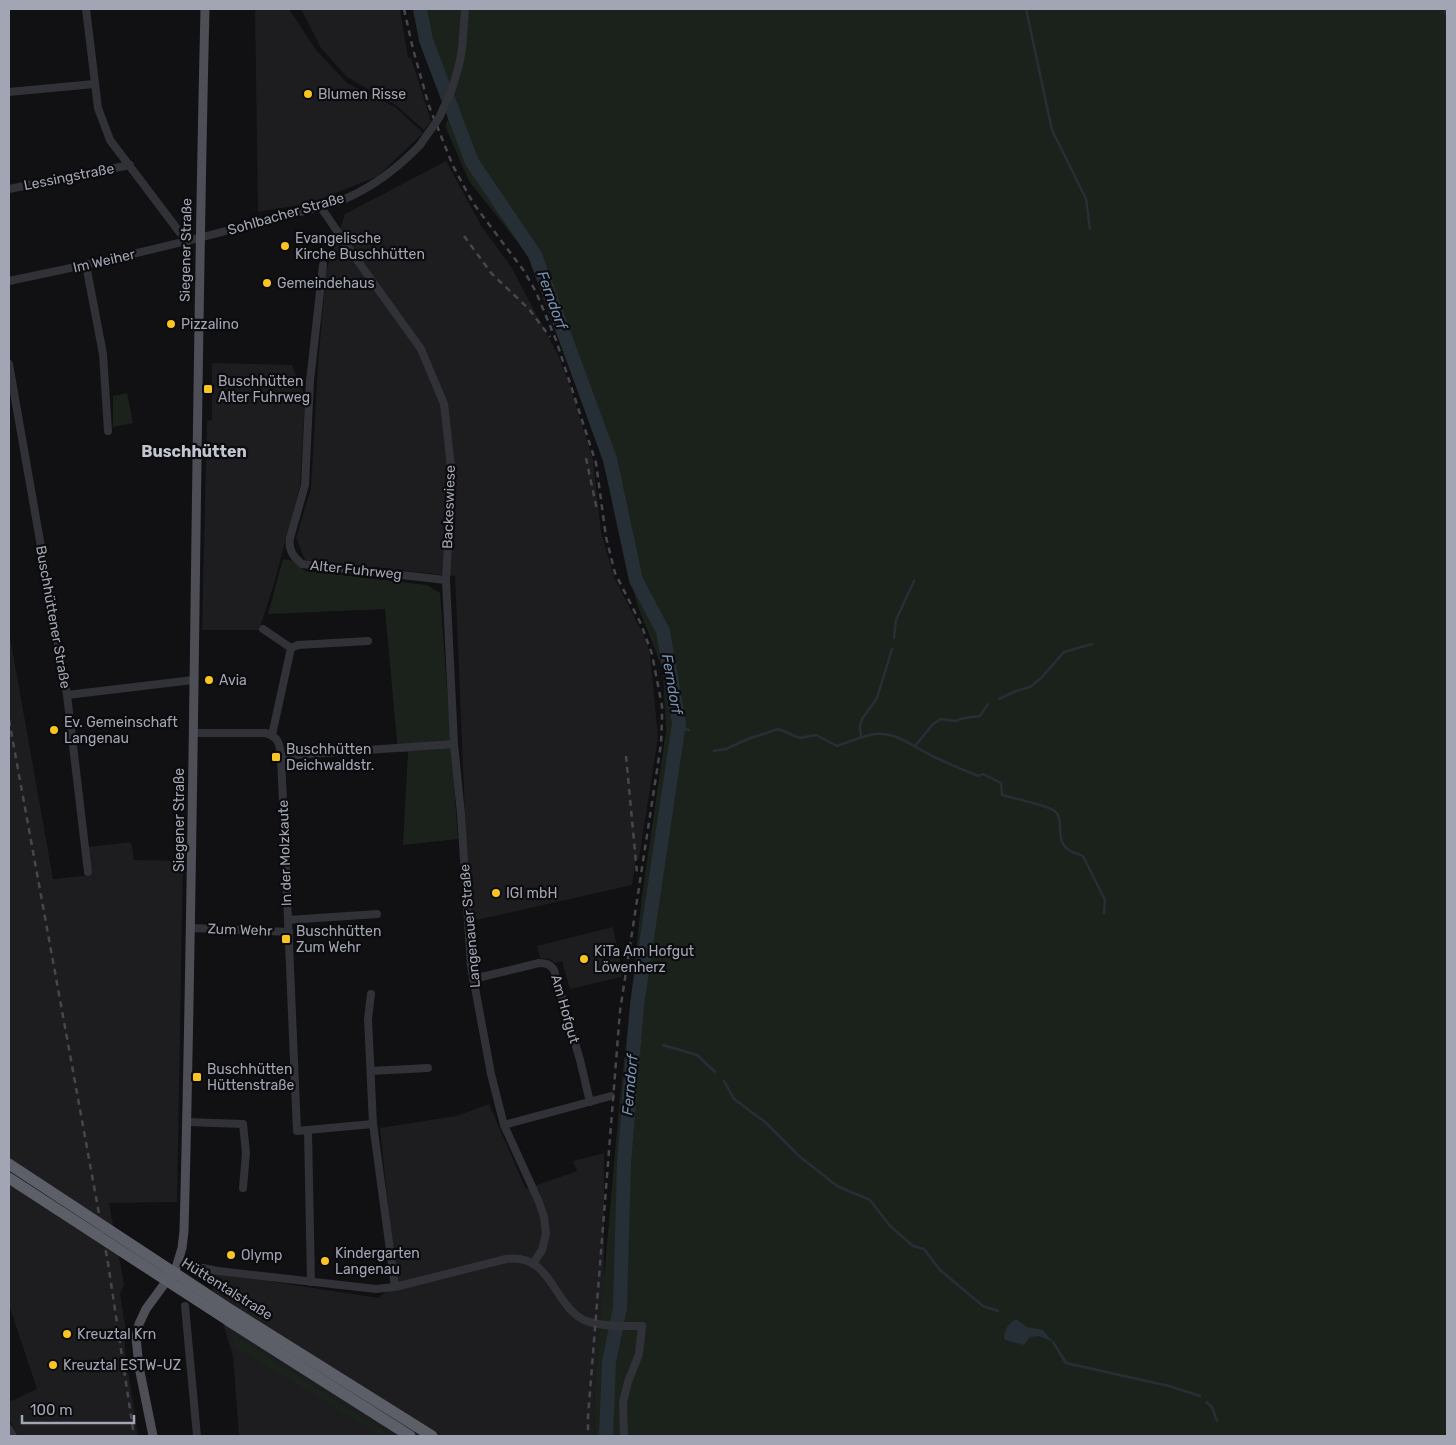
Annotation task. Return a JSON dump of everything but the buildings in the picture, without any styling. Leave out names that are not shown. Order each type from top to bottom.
[{"type":"highway","name":"Hüttentalstraße","points":[[9,1164],[231,1317],[410,1436]]},
{"type":"highway","name":"Hüttentalstraße","points":[[9,1178],[231,1317],[432,1436]]},
{"type":"main road","name":"Siegener Straße","points":[[153,1436],[139,1366],[136,1337],[139,1324],[146,1309],[179,1262],[184,1231],[192,928],[193,680],[204,9]]},
{"type":"street","points":[[86,9],[98,108],[110,140],[187,242]]},
{"type":"street","name":"Sohlbacher Straße","points":[[199,239],[346,198],[373,184],[400,166],[420,146],[439,118],[452,89],[462,50],[464,9]]},
{"type":"street","points":[[9,92],[94,84]]},
{"type":"street","name":"Lessingstraße","points":[[9,189],[130,165]]},
{"type":"street","name":"Backeswiese","points":[[320,206],[421,349],[444,404],[452,476],[446,580],[454,744],[461,814]]},
{"type":"street","name":"Im Weiher","points":[[9,281],[199,239]]},
{"type":"street","points":[[86,265],[103,354],[108,430]]},
{"type":"street","name":"Alter Fuhrweg","points":[[323,265],[310,381],[305,485],[289,544],[293,556],[302,564],[446,580]]},
{"type":"street","name":"Buschhüttener Straße","points":[[9,364],[67,695],[88,872]]},
{"type":"street","points":[[263,629],[291,648]]},
{"type":"street","points":[[291,648],[298,645],[368,642]]},
{"type":"street","points":[[193,733],[265,733],[272,735],[291,648]]},
{"type":"street","points":[[67,695],[193,680]]},
{"type":"street","name":"In der Molzkaute","points":[[272,735],[279,742],[281,756],[296,1131],[308,1131]]},
{"type":"street","points":[[281,756],[454,744]]},
{"type":"street","name":"Langenauer Straße","points":[[461,814],[473,979],[491,1074],[504,1125],[544,1217],[546,1234],[542,1250],[533,1264]]},
{"type":"street","name":"Zum Wehr","points":[[288,920],[377,914]]},
{"type":"street","name":"Zum Wehr","points":[[192,928],[289,932]]},
{"type":"street","name":"Am Hofgut","points":[[473,979],[539,963],[550,965],[554,970],[570,1024],[590,1102]]},
{"type":"street","points":[[371,994],[368,1019],[373,1124],[395,1287]]},
{"type":"street","points":[[371,1071],[428,1068]]},
{"type":"street","points":[[504,1125],[610,1096]]},
{"type":"street","points":[[187,1122],[244,1124],[246,1153],[243,1188]]},
{"type":"street","points":[[312,1282],[308,1131],[373,1124]]},
{"type":"street","points":[[179,1262],[187,1266],[218,1271],[376,1289],[395,1287],[506,1259],[516,1258],[533,1264],[546,1275],[568,1307],[584,1320],[602,1324],[642,1326],[639,1354],[628,1382],[623,1402],[624,1436]]},
{"type":"street","points":[[185,1306],[197,1436]]},
{"type":"street","points":[[9,1429],[13,1436]]},
{"type":"shaded area","points":[[255,9],[289,9],[316,50],[347,83],[395,107],[423,133],[378,176],[311,203],[258,212]]},
{"type":"shaded area","points":[[301,9],[400,9],[408,58],[411,58],[431,121],[424,130],[397,106],[347,77],[321,48]]},
{"type":"shaded area","points":[[426,9],[1444,9],[1447,15],[1447,1436],[596,1436],[594,1411],[596,1369],[619,1107],[642,896],[666,731],[663,670],[637,604],[603,462],[532,260],[469,181],[445,126],[454,106],[430,36]]},
{"type":"shaded area","points":[[446,161],[482,227],[510,265],[557,353],[568,380],[593,460],[601,532],[614,577],[645,638],[650,654],[658,737],[639,859],[636,860],[632,885],[472,921],[466,838],[455,576],[305,560],[296,538],[311,488],[318,364],[326,272],[345,214]]},
{"type":"shaded area","points":[[212,363],[292,365],[305,398],[300,486],[274,584],[259,630],[202,630],[207,421],[212,420]]},
{"type":"shaded area","points":[[127,393],[133,423],[113,427],[113,396]]},
{"type":"shaded area","points":[[283,559],[294,561],[305,571],[427,585],[440,593],[458,839],[403,845],[408,752],[398,752],[385,609],[268,614]]},
{"type":"shaded area","points":[[9,631],[53,879],[92,875],[88,847],[131,842],[134,860],[183,861],[177,1202],[109,1203],[124,1284],[120,1294],[125,1325],[125,1351],[138,1436],[18,1436],[9,1419],[9,1402],[37,1389],[9,1305]]},
{"type":"shaded area","name":"KiTa Am Hofgut Löwenherz","points":[[613,927],[622,970],[621,977],[570,989],[562,961],[555,963],[550,959],[540,958],[537,946]]},
{"type":"shaded area","points":[[489,1104],[526,1189],[577,1171],[573,1161],[604,1153],[604,1289],[596,1369],[594,1411],[596,1436],[239,1436],[233,1356],[207,1272],[379,1298],[396,1283],[380,1128],[456,1116]]},
{"type":"shaded area","points":[[1016,1319],[1027,1327],[1043,1330],[1053,1342],[1039,1336],[1030,1337],[1024,1345],[1005,1340],[1004,1334],[1007,1328]]},
{"type":"shaded area","points":[[231,1333],[391,1436],[374,1436],[372,1430],[235,1347]]},
{"type":"waterway","name":"Ferndorf","points":[[420,9],[426,40],[472,162],[535,255],[610,459],[636,580],[663,631],[679,723],[637,1005],[624,1163],[620,1308],[609,1362],[606,1436]]},
{"type":"waterway","points":[[1026,9],[1052,130],[1086,199],[1090,229]]},
{"type":"waterway","points":[[1444,9],[1447,15]]},
{"type":"waterway","points":[[894,638],[896,620],[914,581]]},
{"type":"waterway","points":[[999,699],[1030,687],[1041,678],[1064,652],[1092,644]]},
{"type":"waterway","points":[[861,737],[860,726],[862,719],[877,698],[892,649]]},
{"type":"waterway","points":[[916,745],[933,724],[941,719],[955,721],[980,716],[988,704]]},
{"type":"waterway","points":[[678,727],[689,730]]},
{"type":"waterway","points":[[714,751],[726,749],[778,729],[800,738],[816,735],[837,746],[875,734],[891,735],[949,764],[979,776],[983,774],[1001,783],[1002,795],[1038,804],[1055,811],[1058,815],[1062,841],[1069,850],[1083,856],[1105,900],[1104,913]]},
{"type":"waterway","name":"Ferndorf","points":[[634,1041],[641,1042]]},
{"type":"waterway","points":[[663,1045],[697,1055],[715,1072]]},
{"type":"waterway","points":[[724,1081],[734,1099],[765,1122],[799,1156],[837,1186],[870,1200],[890,1226],[913,1246],[924,1249],[940,1270],[983,1306],[998,1311]]},
{"type":"waterway","points":[[1053,1342],[1066,1363],[1169,1386],[1200,1396]]},
{"type":"waterway","points":[[1206,1402],[1212,1407],[1217,1421]]},
{"type":"railway","points":[[404,9],[429,106],[453,166],[473,203],[524,271],[536,292],[556,340],[596,463],[606,537],[615,573],[641,624],[652,654],[662,706],[661,744],[620,1011],[588,1436]]},
{"type":"railway","points":[[464,236],[492,274],[529,309],[550,337]]},
{"type":"railway","points":[[586,458],[597,510]]},
{"type":"railway","points":[[9,720],[108,1263],[134,1436]]},
{"type":"railway","points":[[626,756],[637,873]]},
{"type":"place","name":"Blumen Risse","points":[[308,94]]},
{"type":"place","name":"Evangelische Kirche Buschhütten","points":[[285,246]]},
{"type":"place","name":"Gemeindehaus","points":[[267,283]]},
{"type":"place","name":"Pizzalino","points":[[171,324]]},
{"type":"place","name":"Buschhütten Alter Fuhrweg","points":[[208,389]]},
{"type":"place","name":"Avia","points":[[209,680]]},
{"type":"place","name":"Ev. Gemeinschaft Langenau","points":[[54,730]]},
{"type":"place","name":"Buschhütten Deichwaldstr.","points":[[276,757]]},
{"type":"place","name":"IGI mbH","points":[[496,893]]},
{"type":"place","name":"Buschhütten Zum Wehr","points":[[286,939]]},
{"type":"place","name":"KiTa Am Hofgut Löwenherz","points":[[584,959]]},
{"type":"place","name":"Buschhütten Hüttenstraße","points":[[197,1077]]},
{"type":"place","name":"Olymp","points":[[231,1255]]},
{"type":"place","name":"Kindergarten Langenau","points":[[325,1261]]},
{"type":"place","name":"Kreuztal Krn","points":[[67,1334]]},
{"type":"place","name":"Kreuztal ESTW-UZ","points":[[53,1365]]},
{"type":"district","name":"Buschhütten","points":[[194,451]]}]
